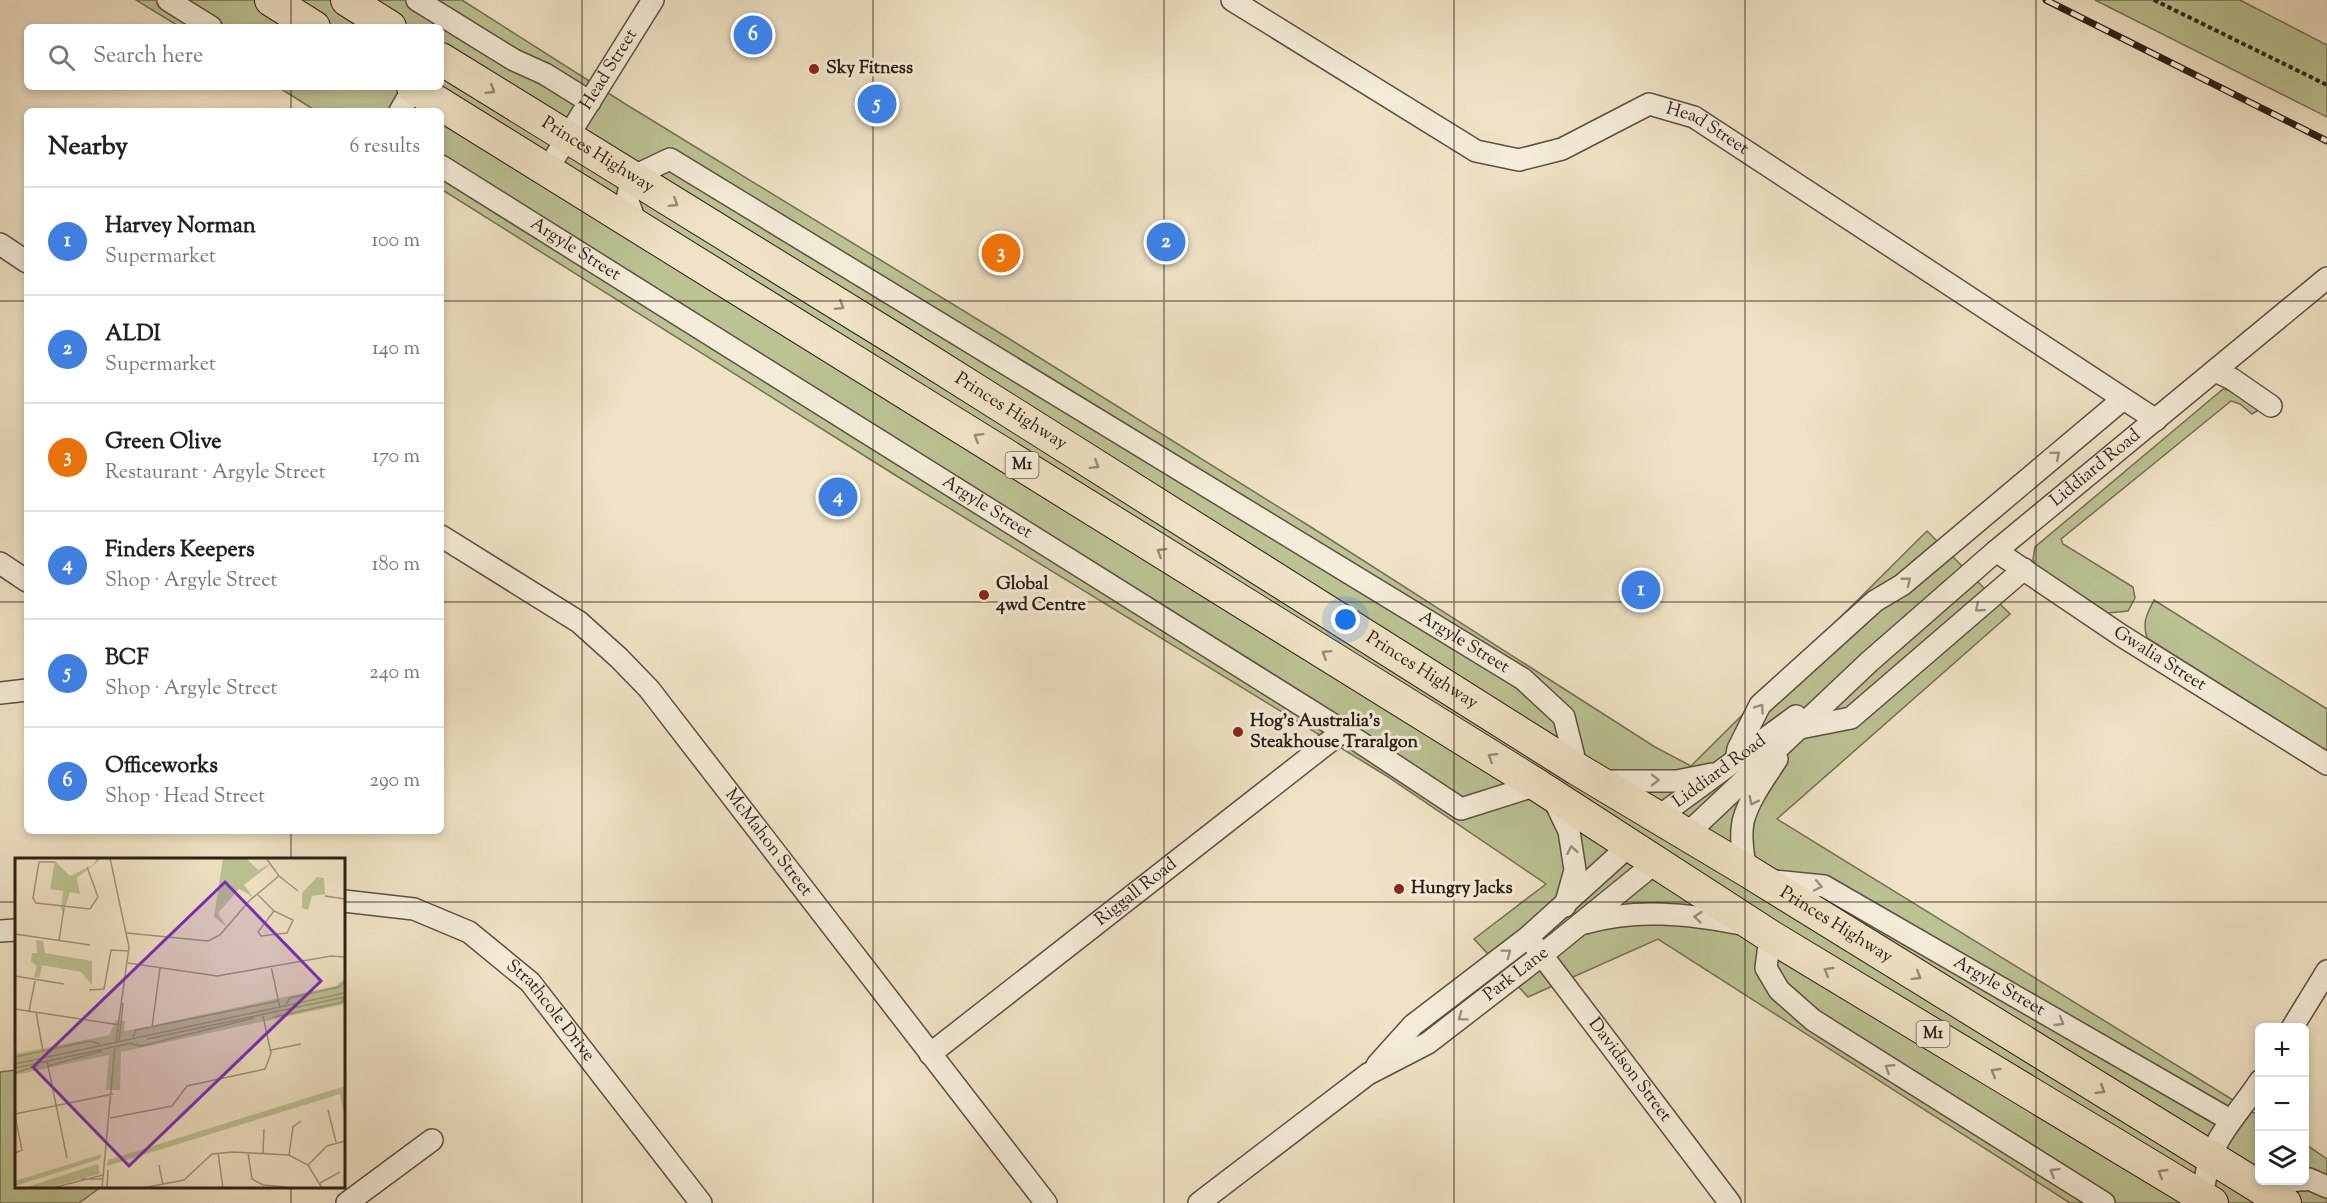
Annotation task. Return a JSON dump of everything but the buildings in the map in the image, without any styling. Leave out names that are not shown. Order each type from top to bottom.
[{"type":"highway","points":[[271,0],[309,24]]},
{"type":"highway","points":[[347,0],[385,24]]},
{"type":"highway","name":"Princes Highway","points":[[444,61],[913,350],[1587,775],[2210,1157],[2255,1178]]},
{"type":"highway","name":"Princes Highway","points":[[410,93],[437,108]]},
{"type":"highway","name":"Princes Highway","points":[[444,112],[547,170],[1544,790],[1763,932],[2207,1200]]},
{"type":"highway","points":[[1630,846],[1657,818]]},
{"type":"highway","points":[[1655,863],[1686,835]]},
{"type":"highway","name":"Princes Highway","points":[[2264,1185],[2285,1203]]},
{"type":"street","points":[[168,0],[206,24]]},
{"type":"street","points":[[417,0],[514,60],[545,74],[590,102]]},
{"type":"street","name":"Head Street","points":[[547,170],[653,0]]},
{"type":"street","name":"Head Street","points":[[1232,0],[1476,151],[1519,160],[1562,149],[1649,105],[1694,117],[2156,420]]},
{"type":"street","name":"Argyle Street","points":[[632,177],[670,159],[1523,680],[1564,717],[1587,775]]},
{"type":"street","name":"Argyle Street","points":[[444,168],[1343,731],[1461,809],[1544,790]]},
{"type":"street","points":[[632,177],[627,199],[637,226]]},
{"type":"street","points":[[0,244],[24,260]]},
{"type":"street","name":"Liddiard Road","points":[[1686,835],[1869,662],[1996,551],[2327,278]]},
{"type":"street","points":[[2215,371],[2232,379],[2271,406]]},
{"type":"street","points":[[1587,775],[1677,780],[1727,767],[1760,705],[1875,601],[1902,585],[2123,399]]},
{"type":"street","name":"McMahon Street","points":[[444,538],[579,622],[649,689],[1046,1203]]},
{"type":"street","name":"Gwalia Street","points":[[1996,551],[2122,636],[2327,764]]},
{"type":"street","points":[[0,563],[24,579]]},
{"type":"street","points":[[1753,875],[1742,847],[1743,822],[1752,801],[1797,731],[1851,718],[2024,569]]},
{"type":"street","name":"Liddiard Road","points":[[1657,818],[1869,662]]},
{"type":"street","points":[[0,693],[24,690]]},
{"type":"street","name":"Riggall Road","points":[[930,1054],[1343,731]]},
{"type":"street","points":[[1544,790],[1569,831],[1575,870],[1564,906]]},
{"type":"street","name":"Park Lane","points":[[1368,1074],[1413,1025],[1528,937],[1630,846]]},
{"type":"street","name":"Park Lane","points":[[1199,1203],[1368,1074],[1428,1043],[1542,956],[1655,863]]},
{"type":"street","name":"Argyle Street","points":[[1753,875],[1824,886],[2230,1120]]},
{"type":"street","name":"Strathcole Drive","points":[[345,901],[414,909],[469,932],[530,981],[701,1203]]},
{"type":"street","points":[[1578,925],[1598,919],[1647,913],[1707,917],[1763,932],[1766,968],[1779,990],[1813,1020],[2104,1203]]},
{"type":"street","points":[[0,932],[15,930]]},
{"type":"street","name":"Davidson Street","points":[[1528,937],[1730,1203]]},
{"type":"street","points":[[2295,1023],[2327,971]]},
{"type":"street","points":[[2207,1200],[2210,1157],[2230,1120],[2255,1086]]},
{"type":"street","points":[[347,1203],[432,1140]]},
{"type":"street","points":[[2309,1179],[2327,1187]]},
{"type":"path","points":[[2154,0],[2327,85]]},
{"type":"green space","points":[[136,0],[462,0],[627,105],[1008,338],[1314,529],[1655,747],[1691,766],[1927,531],[2010,614],[1777,819],[2255,1114],[2255,1185],[2309,1185],[2309,1147],[2327,1159],[2327,1203],[2070,1203],[1658,939],[1528,997],[1474,939],[1546,884],[1385,775],[895,475],[444,191],[444,108],[311,108],[283,90],[444,90],[444,24],[175,24]]},
{"type":"green space","points":[[2095,0],[2240,0],[2327,45],[2327,117]]},
{"type":"green space","points":[[2223,389],[2257,405],[2257,411],[2252,414],[2240,404],[2231,401],[2061,539],[2063,544],[2133,587],[2135,598],[2128,611],[2108,613],[2037,570],[2033,559],[2035,547]]},
{"type":"green space","points":[[2154,600],[2327,709],[2327,751],[2147,638],[2145,623]]},
{"type":"green space","points":[[15,1070],[15,1188],[100,1188],[79,1203],[0,1203],[0,1072]]},
{"type":"railway","points":[[2046,0],[2327,141]]},
{"type":"place","name":"Officeworks","points":[[753,35]]},
{"type":"place","name":"Sky Fitness","points":[[814,69]]},
{"type":"place","name":"BCF","points":[[877,104]]},
{"type":"place","name":"ALDI","points":[[1166,242]]},
{"type":"place","name":"Green Olive","points":[[1001,253]]},
{"type":"place","name":"Finders Keepers","points":[[838,497]]},
{"type":"place","name":"Harvey Norman","points":[[1641,590]]},
{"type":"place","name":"Global 4wd Centre","points":[[984,595]]},
{"type":"place","name":"Hog's Australia's Steakhouse Traralgon","points":[[1238,732]]},
{"type":"place","name":"Hungry Jacks","points":[[1399,889]]}]
